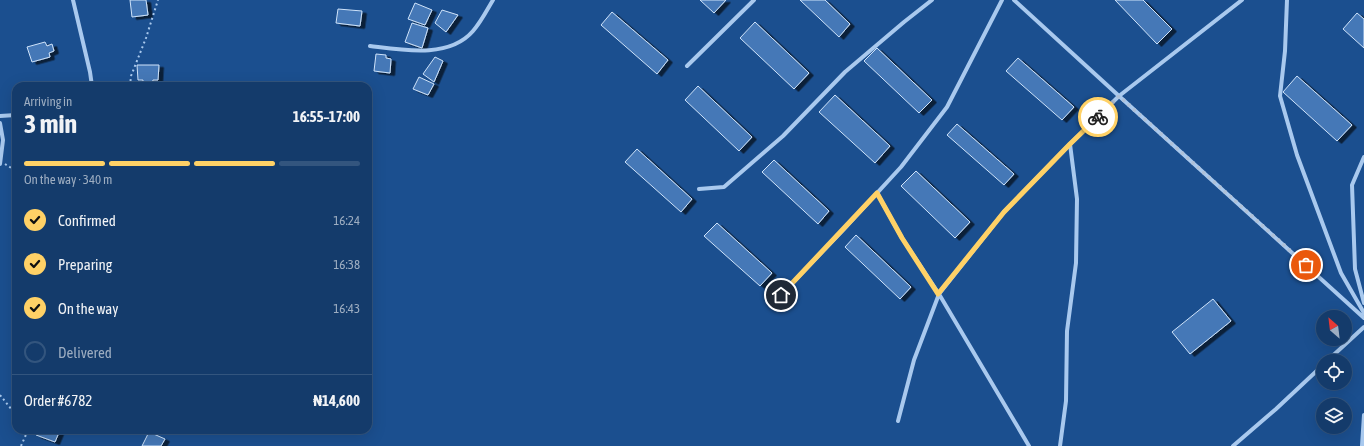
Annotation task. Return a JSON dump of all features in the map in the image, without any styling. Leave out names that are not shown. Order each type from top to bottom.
[{"type":"street","points":[[73,0],[91,82]]},
{"type":"street","points":[[370,46],[398,50],[439,50],[458,44],[473,32],[493,0]]},
{"type":"street","points":[[687,66],[754,0]]},
{"type":"street","points":[[699,189],[724,187],[783,136],[845,72],[932,0]]},
{"type":"street","points":[[781,295],[901,167],[947,107],[1002,0]]},
{"type":"street","points":[[1014,0],[1364,318]]},
{"type":"street","points":[[898,421],[914,360],[938,294],[1004,212],[1119,96],[1242,0]]},
{"type":"street","points":[[1287,0],[1285,51],[1280,96],[1297,155],[1341,273],[1364,313]]},
{"type":"street","points":[[0,116],[12,115]]},
{"type":"street","points":[[0,123],[3,140],[0,163]]},
{"type":"street","points":[[1060,446],[1066,401],[1067,331],[1076,263],[1077,198],[1070,144]]},
{"type":"street","points":[[1364,157],[1352,185],[1355,269],[1364,303]]},
{"type":"street","points":[[877,193],[902,238],[938,294],[1028,446]]},
{"type":"street","points":[[1335,354],[1364,327]]},
{"type":"street","points":[[1233,446],[1316,372]]},
{"type":"street","points":[[1362,446],[1364,416]]},
{"type":"path","points":[[130,82],[131,76],[146,38],[158,0]]},
{"type":"path","points":[[0,163],[12,169]]},
{"type":"path","points":[[0,395],[12,410]]},
{"type":"path","points":[[21,446],[26,434]]},
{"type":"building","points":[[130,0],[146,0],[148,15],[132,17]]},
{"type":"building","points":[[700,0],[726,0],[714,13]]},
{"type":"building","points":[[800,0],[825,0],[850,24],[839,37]]},
{"type":"building","points":[[1115,0],[1143,0],[1172,29],[1157,44]]},
{"type":"building","points":[[415,3],[432,10],[425,25],[408,19]]},
{"type":"building","points":[[338,9],[362,11],[360,26],[336,23]]},
{"type":"building","points":[[442,10],[458,15],[446,32],[435,23]]},
{"type":"building","points":[[612,12],[668,60],[657,74],[601,25]]},
{"type":"building","points":[[1357,13],[1364,19],[1364,48],[1343,29]]},
{"type":"building","points":[[755,22],[809,73],[794,89],[740,38]]},
{"type":"building","points":[[412,23],[428,28],[422,48],[405,42]]},
{"type":"building","points":[[45,42],[47,46],[52,44],[54,51],[49,53],[50,57],[32,62],[27,47]]},
{"type":"building","points":[[877,48],[932,100],[919,113],[864,61]]},
{"type":"building","points":[[376,54],[386,55],[386,58],[391,59],[390,73],[374,71]]},
{"type":"building","points":[[435,57],[443,61],[434,82],[423,74]]},
{"type":"building","points":[[1018,58],[1074,107],[1062,120],[1006,71]]},
{"type":"building","points":[[137,65],[159,65],[158,80],[153,80],[152,82],[143,82],[143,80],[138,80]]},
{"type":"building","points":[[1297,76],[1352,125],[1337,141],[1283,92]]},
{"type":"building","points":[[419,77],[434,84],[428,95],[413,89]]},
{"type":"building","points":[[698,86],[752,137],[739,151],[685,100]]},
{"type":"building","points":[[835,95],[890,146],[875,163],[819,112]]},
{"type":"building","points":[[957,124],[1014,174],[1004,185],[947,135]]},
{"type":"building","points":[[637,149],[692,199],[681,212],[625,162]]},
{"type":"building","points":[[774,160],[829,211],[818,224],[762,172]]},
{"type":"building","points":[[916,171],[970,222],[955,238],[901,186]]},
{"type":"building","points":[[717,223],[772,273],[760,286],[704,236]]},
{"type":"building","points":[[856,235],[911,287],[900,299],[845,247]]},
{"type":"building","points":[[1213,299],[1231,321],[1190,354],[1172,332]]},
{"type":"building","points":[[36,434],[58,434],[55,442]]},
{"type":"building","points":[[148,434],[154,434],[165,439],[161,446],[142,446]]},
{"type":"way so far","points":[[1098,117],[1119,96],[1306,265]]},
{"type":"route","points":[[781,295],[877,193],[902,238],[938,294],[1004,212],[1098,117]]}]
